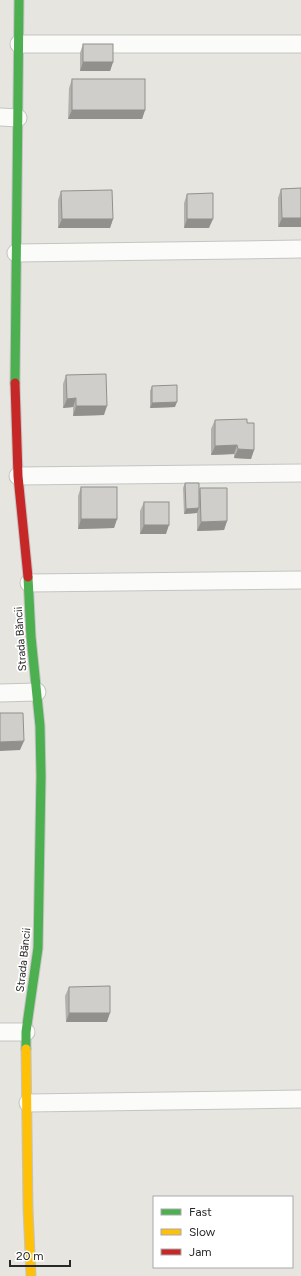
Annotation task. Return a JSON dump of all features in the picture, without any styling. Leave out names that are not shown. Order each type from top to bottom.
[{"type":"street","name":"Strada Băncii","points":[[18,0],[19,44],[15,383],[16,437],[18,476],[29,583],[31,637],[40,726],[41,776],[38,948],[26,1032],[28,1208],[31,1276]]},
{"type":"street","points":[[19,44],[301,44]]},
{"type":"street","points":[[0,117],[18,118]]},
{"type":"street","points":[[16,253],[301,249]]},
{"type":"street","points":[[18,476],[301,473]]},
{"type":"street","points":[[29,583],[301,580]]},
{"type":"street","points":[[0,693],[37,692]]},
{"type":"street","points":[[0,1032],[26,1032]]},
{"type":"street","points":[[28,1104],[301,1099]]},
{"type":"building","points":[[83,44],[113,44],[113,62],[83,62]]},
{"type":"building","points":[[72,79],[145,79],[145,110],[72,110]]},
{"type":"building","points":[[301,188],[301,218],[282,218],[281,189]]},
{"type":"building","points":[[112,190],[113,219],[62,219],[61,191]]},
{"type":"building","points":[[213,193],[213,219],[187,219],[187,194]]},
{"type":"building","points":[[106,374],[107,406],[76,406],[76,398],[67,399],[66,375]]},
{"type":"building","points":[[177,385],[177,402],[152,403],[152,386]]},
{"type":"building","points":[[247,419],[247,423],[254,423],[254,450],[238,449],[237,445],[215,446],[215,420]]},
{"type":"building","points":[[185,483],[199,483],[199,508],[186,509]]},
{"type":"building","points":[[81,487],[117,487],[117,519],[81,519]]},
{"type":"building","points":[[200,488],[227,488],[227,521],[201,522]]},
{"type":"building","points":[[144,502],[169,502],[169,525],[144,525]]},
{"type":"building","points":[[0,713],[23,713],[24,741],[0,742]]},
{"type":"building","points":[[110,986],[110,1013],[69,1013],[69,987]]},
{"type":"traffic: fast","points":[[15,383],[19,0]]},
{"type":"traffic: fast","points":[[26,1049],[26,1032],[38,948],[41,776],[40,726],[31,637],[28,577]]},
{"type":"traffic: slow","points":[[26,1049],[28,1208],[31,1276]]},
{"type":"traffic: jam","points":[[15,383],[18,476],[28,577]]}]
